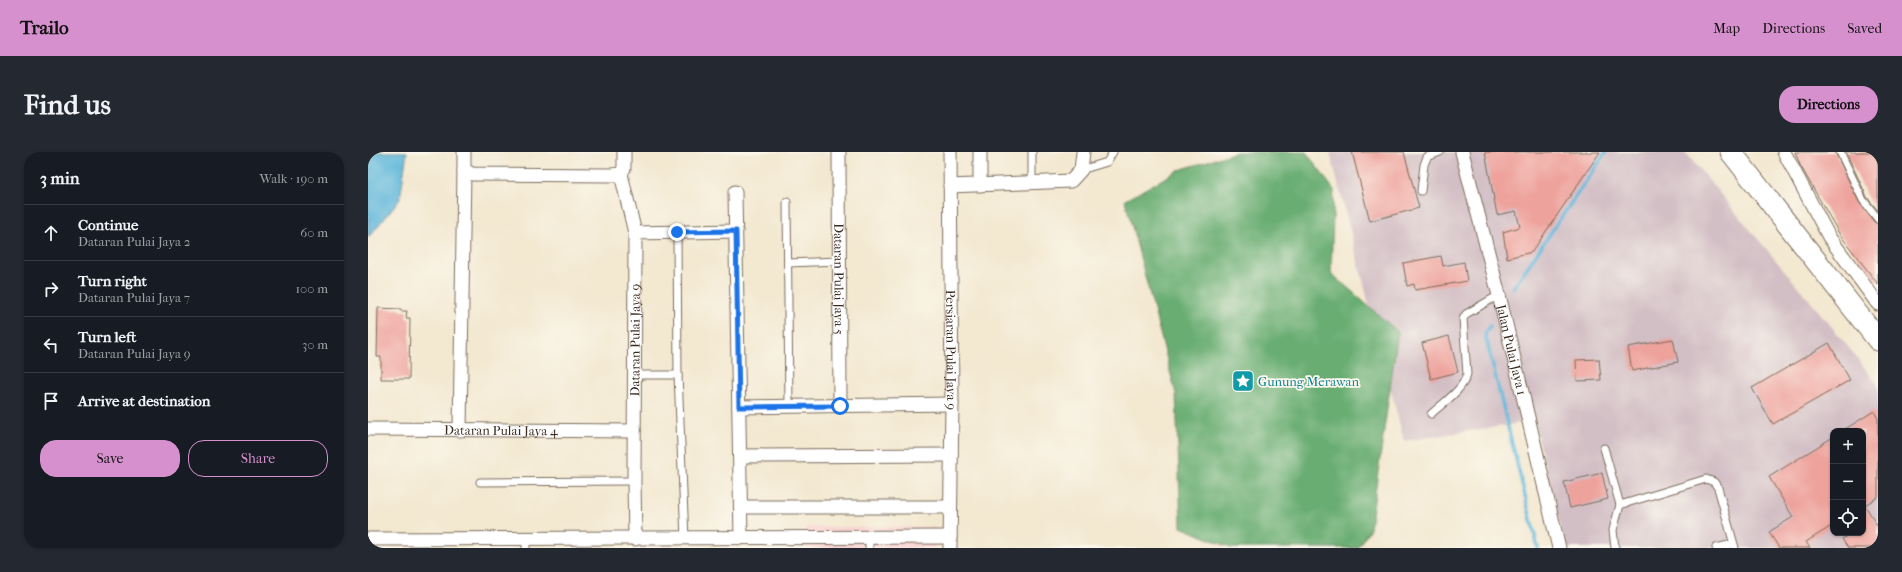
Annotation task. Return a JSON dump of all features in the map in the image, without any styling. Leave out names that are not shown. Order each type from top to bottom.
[{"type":"main road","points":[[1731,152],[1877,337]]},
{"type":"street","points":[[460,430],[464,152]]},
{"type":"street","points":[[464,170],[475,174],[621,174],[624,168],[624,152]]},
{"type":"street","name":"Dataran Pulai Jaya 5","points":[[839,152],[838,262],[840,406]]},
{"type":"street","name":"Persiaran Pulai Jaya 9","points":[[950,152],[952,404],[950,543]]},
{"type":"street","points":[[980,152],[980,185]]},
{"type":"street","points":[[950,186],[1032,184],[1071,181],[1081,170],[1083,152]]},
{"type":"street","name":"Jalan Pulai Jaya 1","points":[[1462,152],[1499,295],[1559,548]]},
{"type":"street","points":[[1784,152],[1829,237],[1878,304]]},
{"type":"street","name":"Dataran Pulai Jaya 9","points":[[621,174],[635,233],[635,543]]},
{"type":"street","points":[[735,192],[741,538]]},
{"type":"street","points":[[635,233],[736,231]]},
{"type":"street","points":[[739,407],[952,404]]},
{"type":"street","name":"Dataran Pulai Jaya 4","points":[[368,429],[634,431]]},
{"type":"street","points":[[740,456],[951,454]]},
{"type":"street","points":[[741,507],[950,507]]},
{"type":"street","points":[[368,540],[422,544],[526,544],[685,543],[741,538],[818,543],[950,543]]},
{"type":"lane","points":[[1032,152],[1032,184]]},
{"type":"lane","points":[[1081,170],[1107,162],[1113,152]]},
{"type":"lane","points":[[1421,191],[1424,165],[1428,157],[1440,152]]},
{"type":"lane","points":[[1840,152],[1863,200],[1878,219]]},
{"type":"lane","points":[[788,202],[789,406]]},
{"type":"lane","points":[[677,232],[678,375],[685,543]]},
{"type":"lane","points":[[788,263],[838,262]]},
{"type":"lane","points":[[1431,414],[1466,380],[1467,374],[1463,319],[1466,314],[1499,295]]},
{"type":"lane","points":[[634,375],[678,375]]},
{"type":"lane","points":[[1604,448],[1620,505],[1613,530],[1615,548]]},
{"type":"lane","points":[[1620,505],[1706,479],[1714,482],[1718,488],[1734,546],[1716,548]]},
{"type":"lane","points":[[480,482],[634,481]]},
{"type":"shaded area","points":[[1330,152],[1685,152],[1846,344],[1878,385],[1878,548],[1566,548],[1534,421],[1404,441]]},
{"type":"shaded area","points":[[806,527],[935,527],[935,548],[806,548]]},
{"type":"green space","name":"Gunung Merawan","points":[[1237,152],[1306,152],[1334,190],[1331,273],[1398,332],[1370,529],[1357,548],[1231,548],[1181,527],[1176,394],[1125,200],[1179,170]]},
{"type":"water","points":[[368,152],[407,152],[400,199],[368,238]]},
{"type":"building","points":[[1352,152],[1404,152],[1419,208],[1370,221]]},
{"type":"building","points":[[1485,152],[1600,152],[1532,252],[1507,258],[1503,232],[1520,227],[1516,211],[1497,215]]},
{"type":"building","points":[[1795,152],[1835,152],[1859,202],[1874,222],[1878,224],[1878,284],[1840,235],[1800,165]]},
{"type":"building","points":[[1846,152],[1878,152],[1878,211],[1867,197]]},
{"type":"building","points":[[1441,256],[1443,266],[1464,262],[1467,281],[1415,290],[1414,284],[1407,286],[1403,263]]},
{"type":"building","points":[[378,308],[401,309],[401,311],[407,311],[406,318],[410,318],[409,379],[381,379],[381,357],[377,357]]},
{"type":"building","points":[[1449,336],[1458,372],[1431,379],[1422,343]]},
{"type":"building","points":[[1673,339],[1678,362],[1632,371],[1628,347]]},
{"type":"building","points":[[1829,343],[1850,380],[1773,424],[1752,388]]},
{"type":"building","points":[[1599,359],[1601,380],[1577,381],[1576,360]]},
{"type":"building","points":[[1874,411],[1878,419],[1878,497],[1866,504],[1866,428],[1847,428]]},
{"type":"building","points":[[1830,439],[1830,527],[1806,542],[1810,548],[1779,548],[1769,532],[1793,517],[1769,477]]},
{"type":"building","points":[[1602,473],[1608,499],[1570,508],[1564,482]]},
{"type":"building","points":[[1866,507],[1878,527],[1878,548],[1848,548],[1842,539],[1846,536],[1866,536]]},
{"type":"waterway","points":[[1513,288],[1606,152]]},
{"type":"waterway","points":[[1490,326],[1485,334],[1538,548]]},
{"type":"place","name":"Gunung Merawan","points":[[1243,381]]},
{"type":"route","points":[[677,232],[736,231],[739,407],[840,406]]}]
